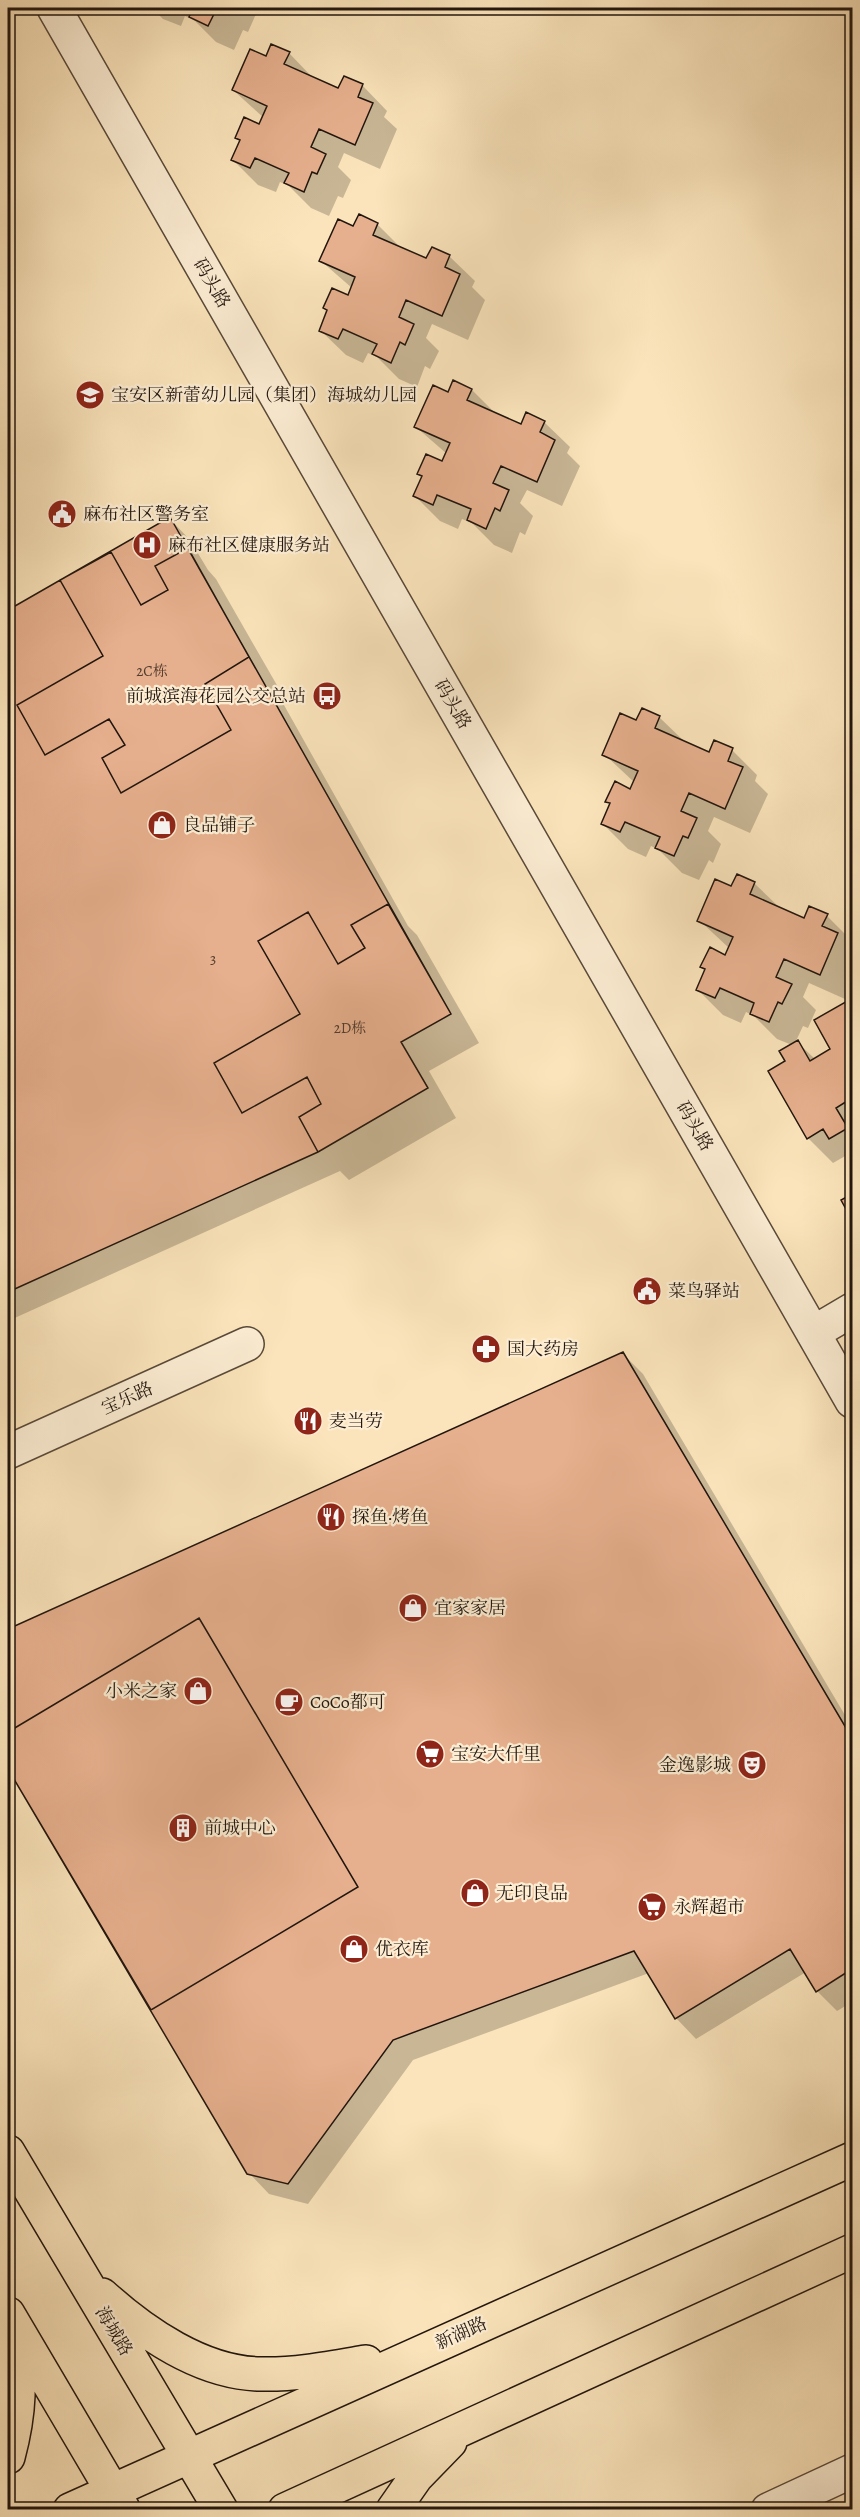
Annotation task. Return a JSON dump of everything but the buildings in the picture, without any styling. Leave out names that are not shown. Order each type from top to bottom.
[{"type":"main road","name":"海城路","points":[[8,2152],[221,2510]]},
{"type":"main road","name":"新湖路","points":[[70,2510],[118,2500],[188,2455],[852,2159]]},
{"type":"main road","points":[[285,2510],[852,2251]]},
{"type":"main road","points":[[83,2279],[125,2317],[159,2339],[192,2356],[226,2369],[258,2374],[307,2372],[415,2354]]},
{"type":"main road","points":[[8,2314],[118,2500]]},
{"type":"main road","points":[[8,2326],[14,2347],[19,2382],[17,2421],[8,2457]]},
{"type":"main road","points":[[393,2510],[417,2476],[465,2428]]},
{"type":"street","name":"码头路","points":[[54,8],[852,1401]]},
{"type":"street","points":[[813,1333],[852,1310]]},
{"type":"street","name":"宝乐路","points":[[8,1452],[247,1344]]},
{"type":"street","points":[[768,2510],[852,2471]]},
{"type":"place","name":"宝安区新蕾幼儿园（集团）海城幼儿园","points":[[90,395]]},
{"type":"place","name":"麻布社区警务室","points":[[62,514]]},
{"type":"place","name":"麻布社区健康服务站","points":[[147,545]]},
{"type":"place","name":"前城滨海花园公交总站","points":[[327,696]]},
{"type":"place","name":"良品铺子","points":[[162,825]]},
{"type":"place","name":"菜鸟驿站","points":[[647,1291]]},
{"type":"place","name":"国大药房","points":[[486,1349]]},
{"type":"place","name":"麦当劳","points":[[308,1421]]},
{"type":"place","name":"探鱼·烤鱼","points":[[331,1517]]},
{"type":"place","name":"宜家家居","points":[[413,1608]]},
{"type":"place","name":"小米之家","points":[[198,1691]]},
{"type":"place","name":"CoCo都可","points":[[289,1702]]},
{"type":"place","name":"宝安大仟里","points":[[430,1754]]},
{"type":"place","name":"金逸影城","points":[[752,1765]]},
{"type":"place","name":"前城中心","points":[[183,1828]]},
{"type":"place","name":"无印良品","points":[[475,1893]]},
{"type":"place","name":"永辉超市","points":[[652,1907]]},
{"type":"place","name":"优衣库","points":[[354,1949]]}]
